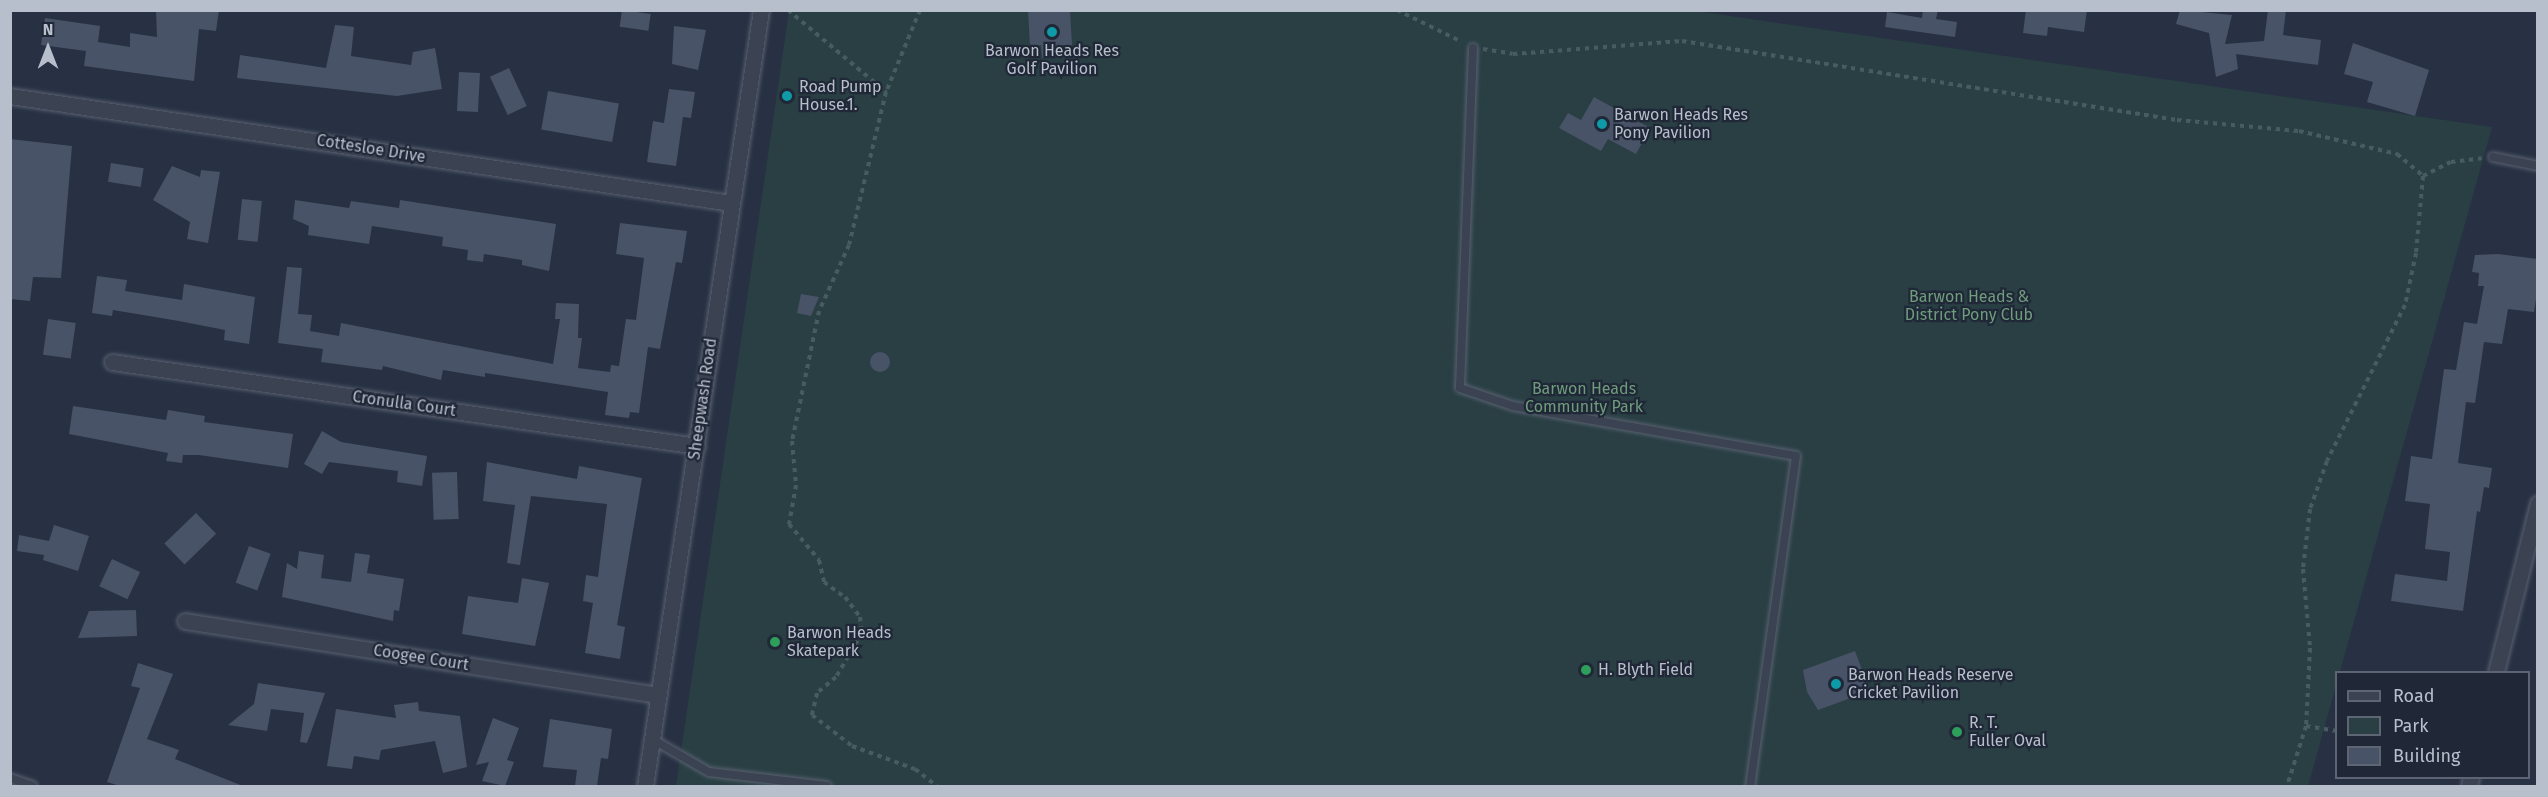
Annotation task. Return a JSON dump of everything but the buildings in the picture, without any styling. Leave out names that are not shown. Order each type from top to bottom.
[{"type":"street","name":"Sheepwash Road","points":[[645,786],[761,10]]},
{"type":"street","name":"Cottesloe Drive","points":[[10,96],[731,203]]},
{"type":"street","name":"Cronulla Court","points":[[112,362],[697,446]]},
{"type":"street","points":[[2496,671],[2538,503]]},
{"type":"street","name":"Coogee Court","points":[[185,621],[658,695]]},
{"type":"lane","points":[[1473,48],[1460,388],[1513,405],[1796,456],[1750,786]]},
{"type":"lane","points":[[2493,157],[2538,166]]},
{"type":"lane","points":[[652,739],[709,772],[827,786]]},
{"type":"lane","points":[[10,778],[33,786]]},
{"type":"path","points":[[788,10],[886,92]]},
{"type":"path","points":[[920,10],[886,92],[849,245],[819,311],[805,368],[792,441],[796,485],[789,524],[819,560],[824,582],[845,597],[860,617],[862,633],[836,677],[817,693],[812,716],[852,746],[915,769],[937,786]]},
{"type":"path","points":[[1397,10],[1473,48],[1513,54],[1682,41],[2177,120],[2299,131],[2397,154],[2423,176]]},
{"type":"path","points":[[2423,176],[2451,162],[2493,157]]},
{"type":"path","points":[[2287,786],[2306,726],[2310,648],[2303,568],[2310,509],[2327,461],[2404,305],[2416,253],[2423,176]]},
{"type":"path","points":[[2306,726],[2335,731]]},
{"type":"green space","name":"Barwon Heads Community Park","points":[[1689,10],[2492,127],[2340,671],[2335,671],[2335,689],[2308,786],[676,786],[789,11]]},
{"type":"place","name":"Barwon Heads Res Golf Pavilion","points":[[1052,32]]},
{"type":"place","name":"Road Pump House.1.","points":[[787,96]]},
{"type":"place","name":"Barwon Heads Res Pony Pavilion","points":[[1602,124]]},
{"type":"place","name":"Barwon Heads Skatepark","points":[[775,642]]},
{"type":"place","name":"H. Blyth Field","points":[[1586,670]]},
{"type":"place","name":"Barwon Heads Reserve Cricket Pavilion","points":[[1836,684]]},
{"type":"place","name":"R. T. Fuller Oval","points":[[1957,732]]},
{"type":"park label","name":"Barwon Heads & District Pony Club","points":[[1969,306]]}]
